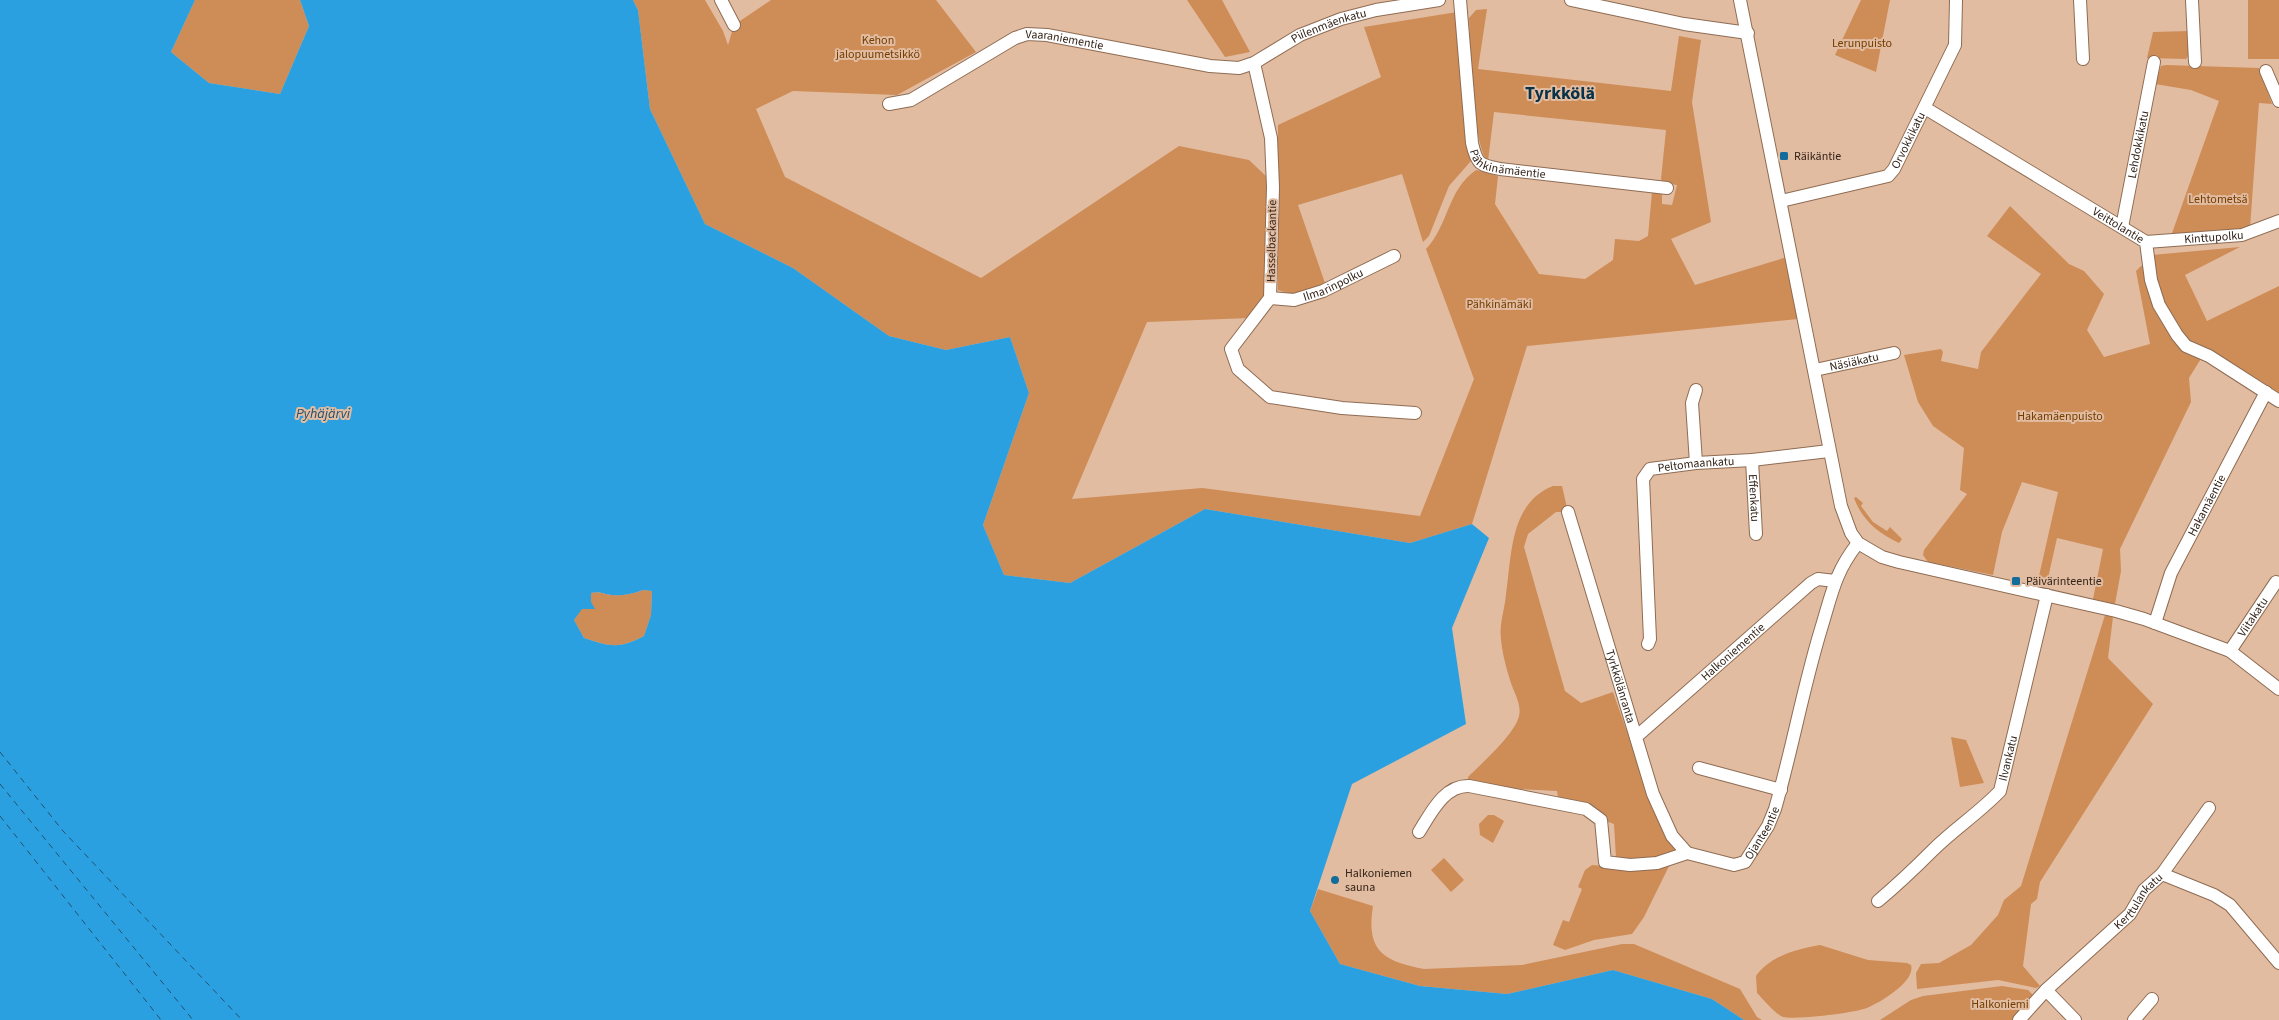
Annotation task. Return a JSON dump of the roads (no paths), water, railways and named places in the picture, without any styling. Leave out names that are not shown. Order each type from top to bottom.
[{"type":"street","points":[[721,0],[734,25]]},
{"type":"street","name":"Piilenmäenkatu","points":[[1254,63],[1300,35],[1341,19],[1376,10],[1439,0]]},
{"type":"street","name":"Pähkinämäentie","points":[[1460,0],[1472,143],[1477,161],[1481,164],[1500,169],[1667,188]]},
{"type":"street","points":[[1571,0],[1611,4],[1684,24],[1748,33]]},
{"type":"street","points":[[1740,0],[1815,370],[1829,451],[1841,506],[1851,533],[1858,542],[1882,557],[1899,562],[2116,611],[2155,623],[2230,651],[2279,689]]},
{"type":"street","name":"Orvokkikatu","points":[[1781,201],[1888,176],[1894,170],[1955,45],[1956,0]]},
{"type":"street","points":[[2080,0],[2083,60]]},
{"type":"street","points":[[2192,0],[2195,62]]},
{"type":"street","name":"Vaaraniementie","points":[[889,104],[911,100],[1010,41],[1027,34],[1047,35],[1210,66],[1239,68],[1254,63]]},
{"type":"street","name":"Lehdokkikatu","points":[[2122,227],[2154,62]]},
{"type":"street","name":"Hasselbackantie","points":[[1254,63],[1271,138],[1273,187],[1270,298],[1231,349],[1238,369],[1270,397],[1342,408],[1415,413]]},
{"type":"street","points":[[2266,71],[2279,101]]},
{"type":"street","name":"Veittolantie","points":[[1925,108],[2146,242],[2151,280],[2159,305],[2186,346],[2209,356],[2279,401]]},
{"type":"street","name":"Kinttupolku","points":[[2146,242],[2242,235],[2279,221]]},
{"type":"street","name":"Ilmarinpolku","points":[[1270,298],[1294,300],[1323,291],[1394,256]]},
{"type":"street","name":"Näsiäkatu","points":[[1815,370],[1894,353]]},
{"type":"street","points":[[1696,390],[1692,403],[1696,463]]},
{"type":"street","name":"Hakamäentie","points":[[2155,623],[2171,572],[2266,392]]},
{"type":"street","name":"Peltomaankatu","points":[[1648,644],[1650,639],[1643,479],[1650,469],[1829,451]]},
{"type":"street","name":"Effenkatu","points":[[1752,460],[1756,534]]},
{"type":"street","name":"Tyrkkölänranta","points":[[1568,512],[1653,794],[1672,836],[1687,854]]},
{"type":"street","name":"Ojanteentie","points":[[1419,832],[1445,795],[1456,786],[1469,786],[1586,809],[1601,820],[1605,862],[1630,865],[1657,863],[1687,854],[1734,865],[1745,862],[1768,826],[1781,790],[1805,685],[1835,581],[1844,561],[1858,542]]},
{"type":"street","name":"Halkoniementie","points":[[1636,738],[1811,583],[1818,579],[1835,581]]},
{"type":"street","name":"Viitakatu","points":[[2230,651],[2276,582]]},
{"type":"street","name":"Ilvankatu","points":[[1878,901],[1915,870],[1933,850],[1986,806],[2000,791],[2046,595]]},
{"type":"street","points":[[1699,768],[1781,790]]},
{"type":"street","points":[[2162,874],[2210,808]]},
{"type":"street","name":"Kerttulankatu","points":[[2019,1020],[2046,990],[2130,914],[2144,890],[2162,874],[2214,895],[2230,905],[2279,963]]},
{"type":"street","points":[[2046,990],[2075,1020]]},
{"type":"street","points":[[2134,1020],[2152,999]]},
{"type":"water","name":"Pyhäjärvi","points":[[0,0],[195,0],[171,52],[209,83],[280,94],[309,26],[300,0],[633,0],[638,10],[650,109],[705,224],[793,268],[889,336],[946,350],[1010,337],[1029,393],[983,525],[1004,575],[1070,583],[1205,509],[1410,543],[1472,524],[1489,538],[1452,628],[1466,724],[1352,784],[1310,911],[1340,964],[1420,986],[1507,994],[1613,970],[1712,999],[1744,1020],[0,1020]],"holes":[[[643,590],[652,591],[651,615],[644,636],[628,643],[608,645],[584,638],[574,620],[582,609],[595,609],[591,602],[591,593],[599,592],[619,595]]]},
{"type":"place","name":"Räikäntie","points":[[1784,156]]},
{"type":"place","name":"Päivärinteentie","points":[[2016,581]]},
{"type":"place","name":"Halkoniemen sauna","points":[[1335,880]]},
{"type":"district","name":"Tyrkkölä","points":[[1560,93]]},
{"type":"park label","name":"Lerunpuisto","points":[[1862,43]]},
{"type":"park label","name":"Kehon jalopuumetsikkö","points":[[878,47]]},
{"type":"park label","name":"Lehtometsä","points":[[2218,199]]},
{"type":"park label","name":"Pähkinämäki","points":[[1499,304]]},
{"type":"park label","name":"Hakamäenpuisto","points":[[2060,416]]},
{"type":"park label","name":"Halkoniemi","points":[[2000,1004]]}]
